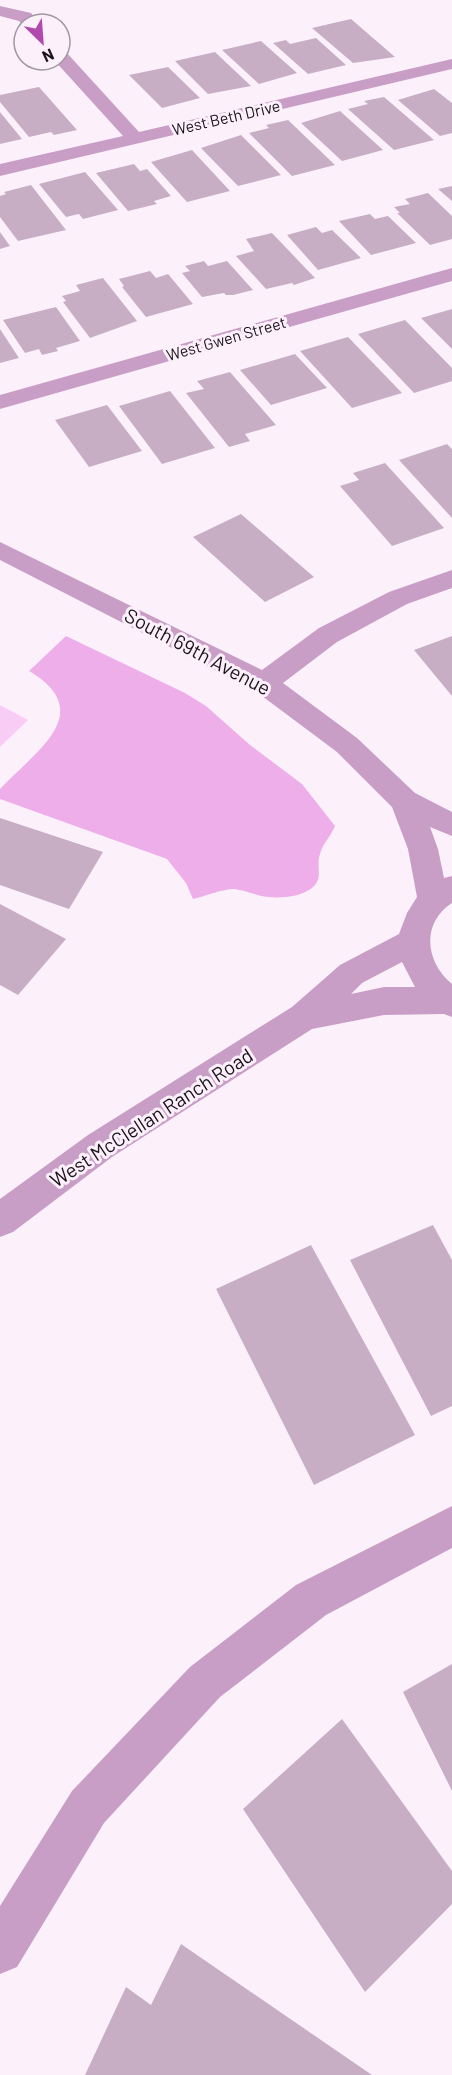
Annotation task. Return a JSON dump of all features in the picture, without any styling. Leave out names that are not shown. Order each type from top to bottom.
[{"type":"street","name":"West Beth Drive","points":[[0,170],[452,64]]},
{"type":"street","points":[[72,69],[135,138]]},
{"type":"street","name":"West Gwen Street","points":[[0,402],[452,274]]},
{"type":"street","name":"South 69th Avenue","points":[[0,550],[264,683],[347,745],[405,801]]},
{"type":"street","points":[[264,683],[328,635],[398,598],[452,579]]},
{"type":"street","points":[[405,801],[452,825]]},
{"type":"street","points":[[405,801],[442,895],[425,909],[415,928],[414,951],[422,973],[439,994],[450,1001]]},
{"type":"street","points":[[304,1017],[351,974],[414,941]]},
{"type":"street","points":[[304,1017],[384,1001],[450,1001]]},
{"type":"street","name":"West McClellan Ranch Road","points":[[0,1220],[100,1146],[304,1017]]},
{"type":"street","points":[[0,1950],[88,1806],[205,1682],[311,1600],[452,1526]]},
{"type":"shaded area","points":[[66,636],[185,693],[206,706],[250,745],[302,784],[335,826],[320,853],[318,879],[315,885],[304,893],[282,897],[261,896],[234,889],[193,899],[186,883],[167,859],[0,799],[0,789],[53,733],[59,718],[59,702],[49,687],[29,671]]},
{"type":"shaded area","points":[[0,705],[28,720],[0,747]]},
{"type":"building","points":[[351,19],[395,57],[353,63],[312,28]]},
{"type":"building","points":[[316,38],[346,65],[308,74],[273,43],[286,40],[290,44]]},
{"type":"building","points":[[261,41],[297,73],[259,84],[222,50]]},
{"type":"building","points":[[215,52],[251,86],[208,94],[175,61]]},
{"type":"building","points":[[168,67],[200,98],[162,108],[129,75]]},
{"type":"building","points":[[39,87],[77,130],[29,137],[0,102],[0,95]]},
{"type":"building","points":[[434,89],[452,103],[452,133],[440,136],[398,100]]},
{"type":"building","points":[[384,97],[434,140],[394,150],[348,109],[368,104],[364,101]]},
{"type":"building","points":[[340,111],[383,150],[342,161],[301,123]]},
{"type":"building","points":[[0,112],[22,139],[0,144]]},
{"type":"building","points":[[288,120],[335,165],[292,176],[249,133],[269,128],[266,125]]},
{"type":"building","points":[[241,135],[281,175],[238,186],[201,148]]},
{"type":"building","points":[[192,150],[230,191],[187,202],[151,162]]},
{"type":"building","points":[[134,164],[140,171],[147,169],[171,196],[154,201],[157,204],[128,211],[96,173]]},
{"type":"building","points":[[85,172],[118,210],[83,219],[79,214],[66,217],[39,184]]},
{"type":"building","points":[[31,185],[66,230],[18,241],[0,217],[0,196],[6,194],[4,192]]},
{"type":"building","points":[[452,186],[452,201],[438,189]]},
{"type":"building","points":[[428,193],[452,216],[452,239],[430,245],[397,213],[400,213],[394,207],[410,204],[405,199]]},
{"type":"building","points":[[370,214],[375,219],[388,216],[416,243],[371,255],[339,221]]},
{"type":"building","points":[[316,227],[322,233],[332,230],[361,258],[318,270],[287,235]]},
{"type":"building","points":[[0,232],[10,246],[0,249]]},
{"type":"building","points":[[272,233],[315,278],[294,285],[292,283],[266,289],[236,256],[254,251],[246,239]]},
{"type":"building","points":[[204,261],[208,266],[227,261],[253,290],[233,295],[224,293],[202,297],[182,273],[190,271],[185,266]]},
{"type":"building","points":[[150,271],[156,278],[168,274],[193,304],[146,317],[122,287],[124,286],[119,279]]},
{"type":"building","points":[[103,278],[137,321],[90,338],[63,302],[66,301],[62,296],[80,291],[76,285]]},
{"type":"building","points":[[56,307],[80,341],[42,355],[39,349],[25,353],[3,320]]},
{"type":"building","points":[[452,309],[452,349],[421,318]]},
{"type":"building","points":[[405,320],[452,368],[452,381],[414,393],[358,334]]},
{"type":"building","points":[[0,329],[19,358],[0,363]]},
{"type":"building","points":[[348,337],[402,393],[352,408],[300,351]]},
{"type":"building","points":[[295,354],[327,388],[271,405],[240,370]]},
{"type":"building","points":[[230,372],[276,425],[245,434],[250,441],[229,447],[186,393],[204,389],[197,381]]},
{"type":"building","points":[[170,391],[215,448],[162,464],[119,406]]},
{"type":"building","points":[[107,405],[142,451],[89,467],[55,420]]},
{"type":"building","points":[[447,444],[452,449],[452,518],[399,460]]},
{"type":"building","points":[[385,463],[444,528],[392,546],[340,486],[359,480],[353,473]]},
{"type":"building","points":[[241,514],[314,577],[265,602],[193,537]]},
{"type":"building","points":[[452,636],[452,696],[414,650]]},
{"type":"building","points":[[0,818],[103,852],[69,909],[0,885]]},
{"type":"building","points":[[0,904],[66,939],[18,995],[0,985]]},
{"type":"building","points":[[433,1225],[452,1260],[452,1406],[431,1416],[350,1260]]},
{"type":"building","points":[[311,1245],[415,1435],[314,1485],[216,1289]]},
{"type":"building","points":[[452,1664],[452,1791],[403,1692]]},
{"type":"building","points":[[342,1719],[452,1871],[452,1904],[365,1992],[243,1809]]},
{"type":"building","points":[[181,1944],[372,2075],[85,2075],[126,1987],[151,2005]]}]
